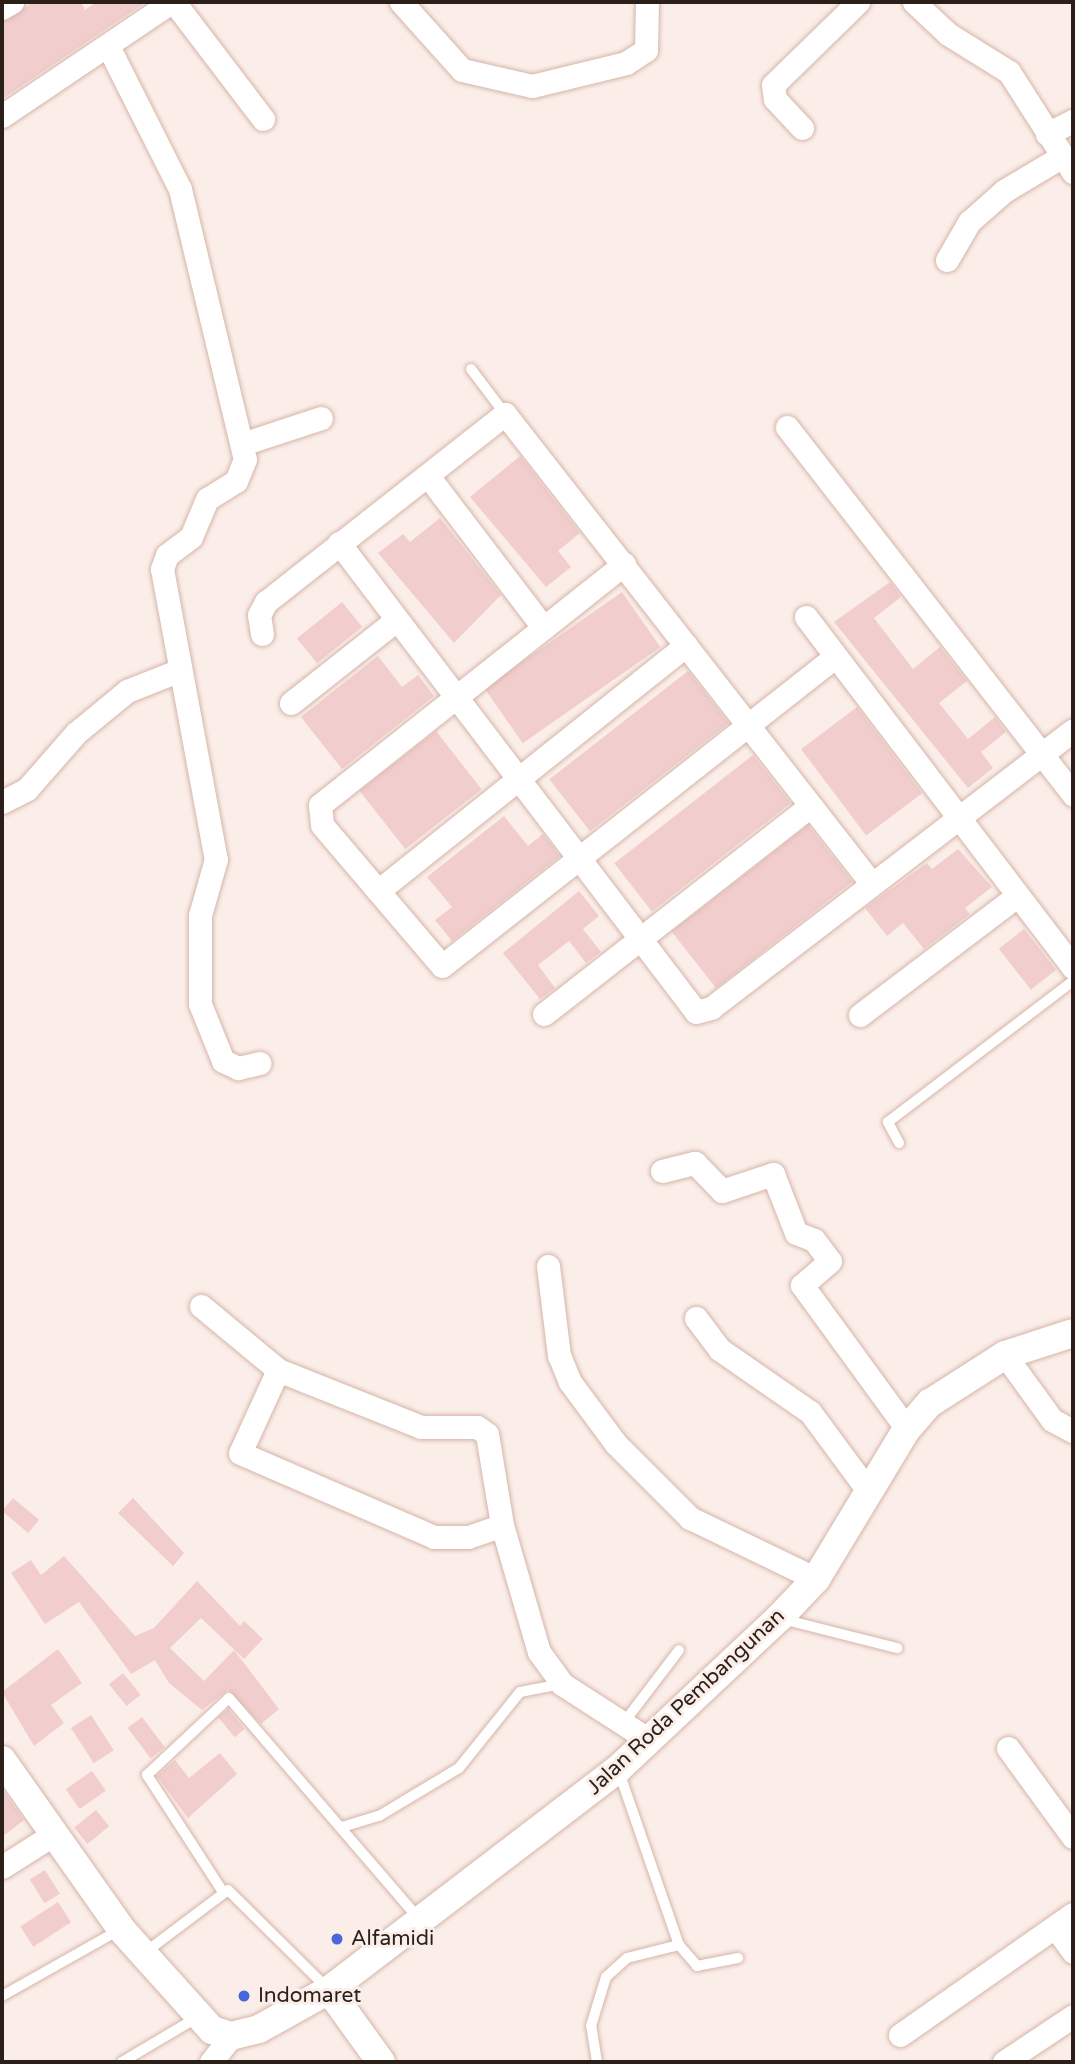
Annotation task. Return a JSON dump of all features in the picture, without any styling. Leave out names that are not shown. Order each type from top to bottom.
[{"type":"street","points":[[2,8],[12,2]]},
{"type":"street","points":[[2,116],[173,2],[263,119]]},
{"type":"street","points":[[401,2],[461,70],[533,86],[626,63],[646,50],[647,2]]},
{"type":"street","points":[[802,128],[775,99],[773,85],[859,2]]},
{"type":"street","points":[[914,2],[948,34],[1009,72],[1067,164],[1004,191],[969,222],[947,260]]},
{"type":"street","points":[[108,46],[180,189],[200,254],[222,385],[242,444],[236,481],[207,499],[191,537],[163,561],[180,670],[216,859],[200,915],[200,1004],[223,1060],[237,1068],[259,1063]]},
{"type":"street","points":[[1046,134],[1073,121]]},
{"type":"street","points":[[262,634],[259,615],[266,602],[505,414],[872,884]]},
{"type":"street","points":[[242,444],[321,418]]},
{"type":"street","points":[[787,427],[1073,795]]},
{"type":"street","points":[[428,476],[544,628]]},
{"type":"street","points":[[339,543],[579,854],[690,1007],[704,1012],[1073,730]]},
{"type":"street","points":[[624,564],[460,697],[320,805],[322,825],[444,966],[579,854],[747,722],[835,657]]},
{"type":"street","points":[[806,617],[1073,968]]},
{"type":"street","points":[[291,703],[396,620]]},
{"type":"street","points":[[378,891],[522,779],[686,645]]},
{"type":"street","points":[[2,802],[27,789],[76,733],[127,691],[180,670]]},
{"type":"street","points":[[544,1014],[810,806]]},
{"type":"street","points":[[860,1015],[1018,895]]},
{"type":"street","points":[[662,1171],[695,1163],[722,1191],[773,1174],[796,1233],[814,1240],[830,1261],[802,1285],[908,1429]]},
{"type":"street","points":[[548,1266],[559,1355],[570,1382],[616,1444],[690,1518],[816,1579]]},
{"type":"street","points":[[201,1306],[278,1370],[421,1427],[477,1427],[487,1434],[502,1525],[539,1652],[562,1684],[625,1721],[649,1740]]},
{"type":"street","points":[[695,1318],[719,1349],[810,1412],[869,1492]]},
{"type":"street","name":"Jalan Roda Pembangunan","points":[[231,2036],[259,2029],[329,1990],[618,1769],[779,1618],[816,1579],[908,1429],[930,1403],[1005,1354],[1073,1333]]},
{"type":"street","points":[[1005,1354],[1052,1420],[1073,1431]]},
{"type":"street","points":[[278,1370],[240,1453],[434,1537],[468,1537],[502,1525]]},
{"type":"street","points":[[1008,1748],[1073,1837]]},
{"type":"street","points":[[2,1760],[121,1930],[196,2018],[231,2036],[211,2062]]},
{"type":"street","points":[[2,1867],[54,1834]]},
{"type":"street","points":[[900,2035],[1064,1920],[1073,1952]]},
{"type":"street","points":[[329,1990],[381,2062]]},
{"type":"street","points":[[1004,2062],[1073,2015]]},
{"type":"lane","points":[[471,369],[505,414]]},
{"type":"lane","points":[[899,1143],[888,1122],[1073,981]]},
{"type":"lane","points":[[779,1618],[897,1648]]},
{"type":"lane","points":[[625,1721],[679,1650]]},
{"type":"lane","points":[[342,1827],[379,1815],[459,1768],[520,1692],[562,1684]]},
{"type":"lane","points":[[329,1990],[239,1897],[223,1892],[147,1775],[229,1698],[420,1920]]},
{"type":"lane","points":[[618,1769],[679,1945],[697,1966],[738,1958]]},
{"type":"lane","points":[[142,1955],[223,1892]]},
{"type":"lane","points":[[2,1996],[121,1930]]},
{"type":"lane","points":[[597,2062],[591,2026],[607,1977],[627,1958],[679,1945]]},
{"type":"lane","points":[[122,2062],[196,2018]]},
{"type":"building","points":[[33,2],[81,2],[85,10],[96,2],[146,2],[2,99],[2,22]]},
{"type":"building","points":[[520,456],[580,533],[558,551],[571,567],[546,587],[470,497]]},
{"type":"building","points":[[440,518],[501,595],[454,643],[378,553],[403,534],[410,542]]},
{"type":"building","points":[[890,582],[901,597],[874,618],[913,669],[940,647],[967,681],[939,703],[968,739],[995,717],[1006,732],[981,752],[993,768],[968,788],[834,622]]},
{"type":"building","points":[[622,592],[660,647],[523,743],[484,688]]},
{"type":"building","points":[[342,602],[362,627],[317,663],[297,639]]},
{"type":"building","points":[[378,656],[402,687],[418,675],[434,696],[342,769],[301,717]]},
{"type":"building","points":[[688,671],[729,723],[590,831],[549,779]]},
{"type":"building","points":[[857,707],[922,793],[866,835],[801,749]]},
{"type":"building","points":[[436,731],[482,789],[405,849],[360,791]]},
{"type":"building","points":[[753,755],[791,803],[652,911],[614,863]]},
{"type":"building","points":[[504,816],[528,846],[543,834],[560,856],[452,941],[435,920],[452,907],[427,877]]},
{"type":"building","points":[[808,825],[852,882],[716,988],[672,932]]},
{"type":"building","points":[[958,849],[992,887],[965,908],[970,914],[924,949],[903,923],[887,936],[865,908],[927,863],[932,869]]},
{"type":"building","points":[[579,891],[599,916],[583,929],[601,952],[586,963],[569,941],[538,965],[555,988],[540,999],[503,953]]},
{"type":"building","points":[[1024,929],[1056,970],[1031,990],[999,949]]},
{"type":"building","points":[[13,1498],[39,1520],[28,1533],[2,1511]]},
{"type":"building","points":[[133,1498],[184,1553],[173,1566],[118,1513]]},
{"type":"building","points":[[64,1556],[135,1636],[154,1628],[197,1581],[240,1626],[244,1621],[263,1639],[244,1659],[201,1618],[170,1648],[204,1681],[234,1650],[279,1709],[261,1724],[228,1690],[202,1710],[169,1683],[155,1660],[131,1674],[79,1602],[45,1624],[11,1573],[31,1560],[41,1575]]},
{"type":"building","points":[[58,1649],[82,1683],[51,1705],[64,1723],[34,1746],[2,1692]]},
{"type":"building","points":[[123,1673],[141,1695],[127,1706],[109,1684]]},
{"type":"building","points":[[228,1709],[245,1729],[235,1737],[218,1717]]},
{"type":"building","points":[[91,1715],[114,1750],[94,1763],[71,1728]]},
{"type":"building","points":[[142,1717],[165,1747],[150,1758],[128,1728]]},
{"type":"building","points":[[220,1753],[237,1774],[188,1818],[157,1776],[175,1760],[189,1778]]},
{"type":"building","points":[[92,1771],[106,1791],[80,1809],[66,1789]]},
{"type":"building","points":[[2,1789],[24,1820],[2,1837]]},
{"type":"building","points":[[96,1810],[109,1826],[87,1844],[74,1828]]},
{"type":"building","points":[[45,1870],[60,1894],[45,1903],[30,1880]]},
{"type":"building","points":[[58,1902],[71,1922],[33,1947],[20,1927]]},
{"type":"place","name":"Alfamidi","points":[[337,1939]]},
{"type":"place","name":"Indomaret","points":[[244,1996]]}]
